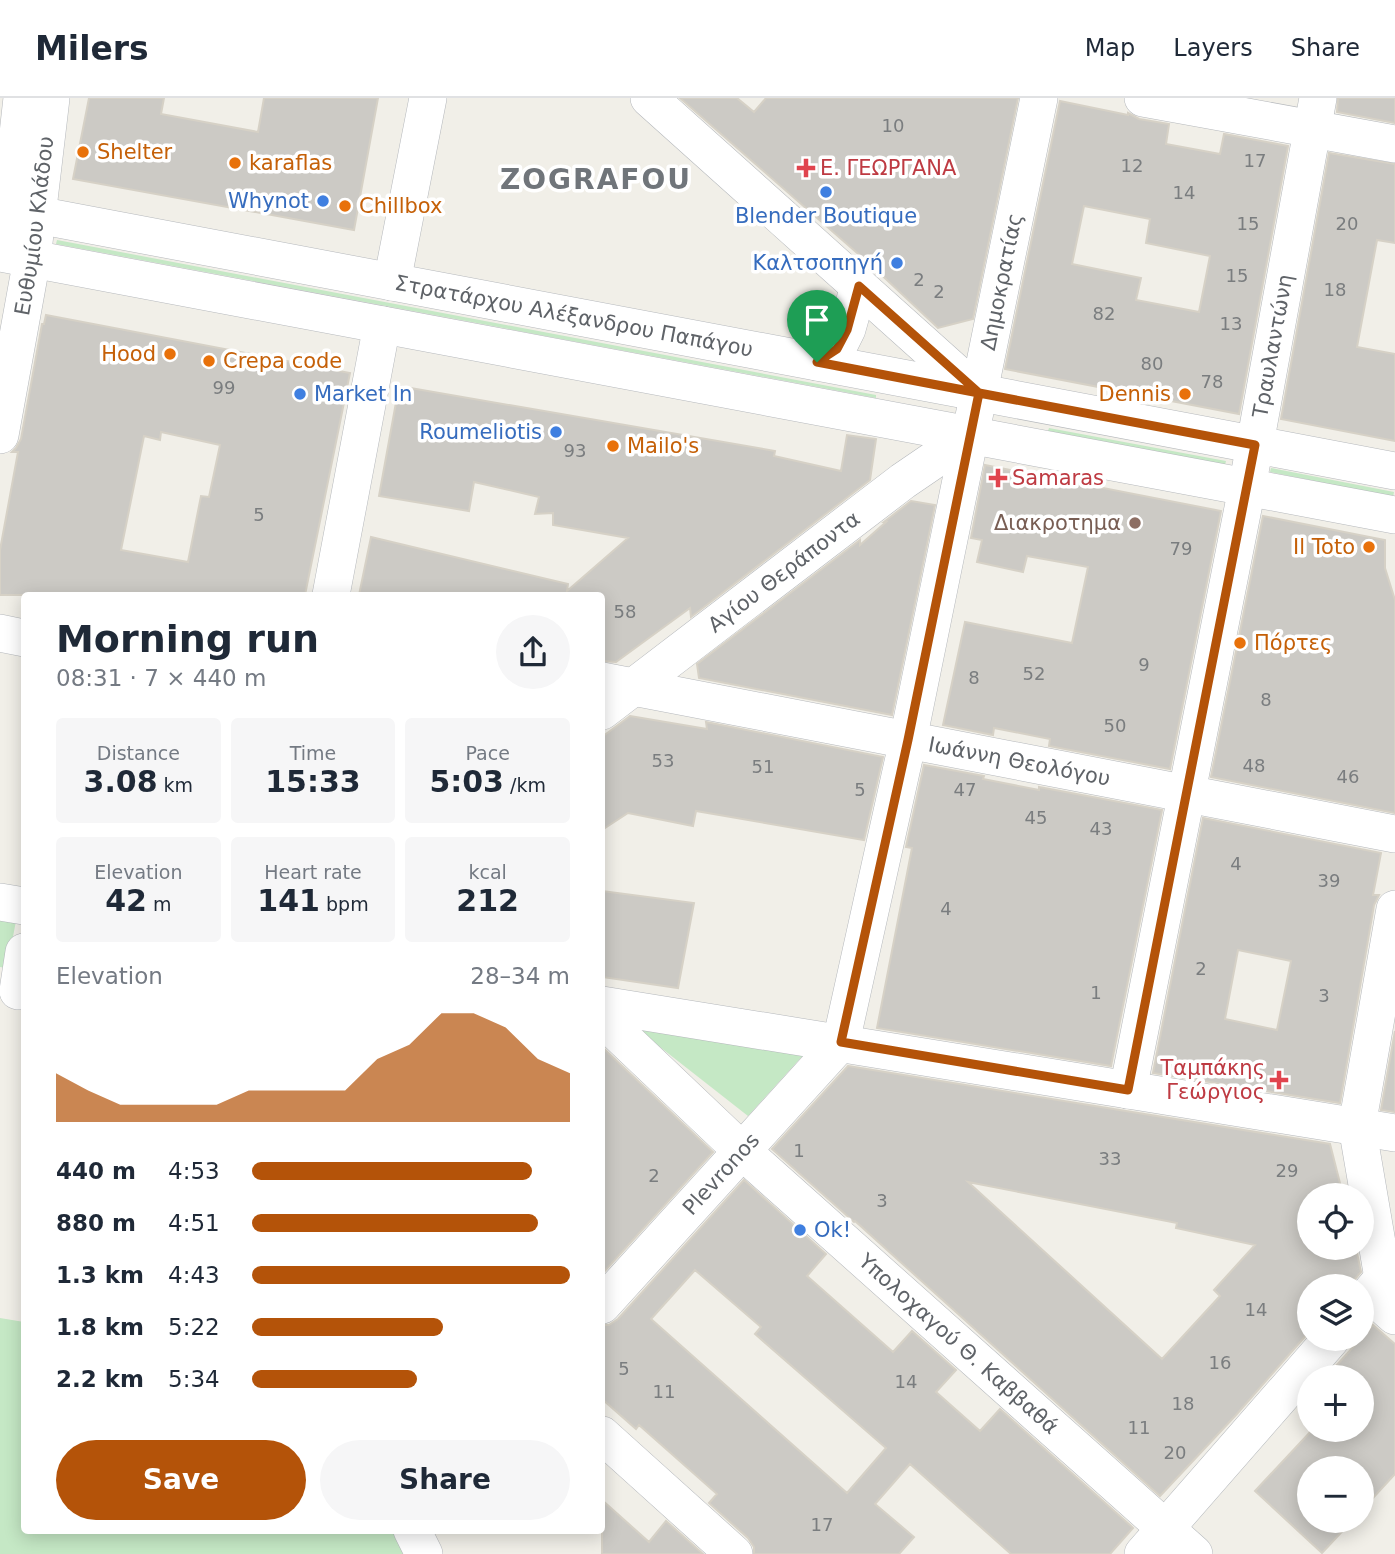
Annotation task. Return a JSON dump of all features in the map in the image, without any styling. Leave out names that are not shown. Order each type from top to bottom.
[{"type":"street","name":"Ευθυμίου Κλάδου","points":[[0,435],[22,98]]},
{"type":"street","name":"Ευθυμίου Κλάδου","points":[[15,211],[51,98]]},
{"type":"street","points":[[392,282],[428,98]]},
{"type":"street","points":[[649,98],[979,393],[1029,447]]},
{"type":"street","name":"Δημοκρατίας","points":[[841,1042],[908,740],[1039,98]]},
{"type":"street","points":[[1143,98],[1315,114],[1395,144]]},
{"type":"street","name":"Τραυλαντώνη","points":[[1128,1090],[1247,488],[1315,114]]},
{"type":"street","name":"Στρατάρχου Αλέξανδρου Παπάγου","points":[[15,211],[1395,471]]},
{"type":"street","name":"Στρατάρχου Αλέξανδρου Παπάγου","points":[[12,255],[1395,515]]},
{"type":"street","points":[[817,362],[837,349],[847,330],[859,286]]},
{"type":"street","points":[[332,592],[382,325]]},
{"type":"street","name":"Αγίου Θεράποντα","points":[[605,706],[619,684],[969,436]]},
{"type":"street","points":[[0,633],[21,637]]},
{"type":"street","name":"Ιωάννη Θεολόγου","points":[[619,684],[1395,834]]},
{"type":"street","points":[[0,902],[21,906]]},
{"type":"street","points":[[1381,1291],[1357,1126],[1395,909]]},
{"type":"street","points":[[14,991],[21,964]]},
{"type":"street","points":[[605,1005],[1395,1133]]},
{"type":"street","name":"Υπολοχαγού Θ. Καββαθά","points":[[605,1021],[1154,1541],[1194,1554]]},
{"type":"street","name":"Plevronos","points":[[605,1302],[841,1042]]},
{"type":"street","points":[[1154,1541],[1320,1351]]},
{"type":"street","points":[[605,1438],[734,1554]]},
{"type":"street","points":[[414,1534],[424,1554]]},
{"type":"green space","points":[[57,240],[876,395],[876,398],[56,244]]},
{"type":"green space","points":[[1049,428],[1226,461],[1225,465],[1048,431]]},
{"type":"green space","points":[[1271,468],[1394,492],[1393,497],[1270,472]]},
{"type":"green space","points":[[0,918],[16,921],[7,968],[0,967]]},
{"type":"green space","points":[[623,1018],[807,1051],[748,1116]]},
{"type":"green space","points":[[0,1318],[21,1322],[21,1534],[397,1534],[406,1554],[0,1554]]},
{"type":"building","points":[[89,98],[164,98],[161,114],[258,132],[264,98],[378,98],[354,230],[73,179]]},
{"type":"building","points":[[680,98],[737,98],[754,112],[766,98],[1018,98],[973,319],[938,328],[872,266]]},
{"type":"building","points":[[1338,98],[1395,98],[1395,123],[1337,112]]},
{"type":"building","points":[[1060,101],[1128,113],[1139,119],[1169,124],[1166,144],[1220,154],[1224,134],[1288,146],[1239,414],[1005,369]],"holes":[[[1084,206],[1150,219],[1146,243],[1210,256],[1199,312],[1136,300],[1141,278],[1072,264]]]},
{"type":"building","points":[[1329,153],[1395,164],[1395,243],[1377,240],[1357,347],[1395,354],[1395,441],[1281,419]]},
{"type":"building","points":[[46,315],[350,373],[306,592],[21,592],[21,595],[0,595],[0,550],[18,452],[12,452],[21,439],[42,324]],"holes":[[[161,432],[220,445],[209,497],[201,496],[188,562],[121,550],[144,436],[160,440]]]},
{"type":"building","points":[[399,386],[775,451],[774,456],[841,471],[847,435],[876,439],[870,480],[691,617],[690,608],[616,662],[605,661],[605,592],[360,592],[371,537],[568,584],[567,591],[628,538],[553,525],[553,513],[535,514],[539,497],[474,482],[469,511],[379,496]]},
{"type":"building","points":[[985,465],[1221,511],[1170,769],[1049,746],[1050,739],[994,728],[993,735],[943,725],[965,622],[1072,643],[1088,567],[1027,556],[1023,572],[977,562],[982,540],[971,538]]},
{"type":"building","points":[[911,501],[935,505],[892,715],[699,678],[697,664],[860,540],[860,545]]},
{"type":"building","points":[[1263,516],[1385,540],[1385,568],[1395,600],[1395,813],[1211,777]]},
{"type":"building","points":[[630,716],[707,729],[706,722],[883,757],[864,840],[696,811],[693,826],[628,813],[605,828],[605,735]]},
{"type":"building","points":[[924,765],[1039,790],[1039,787],[1162,810],[1111,1066],[877,1028],[912,848],[906,847]]},
{"type":"building","points":[[1203,818],[1381,853],[1373,895],[1379,895],[1374,905],[1340,1103],[1153,1073]],"holes":[[[1238,950],[1291,961],[1277,1030],[1225,1019]]]},
{"type":"building","points":[[605,891],[694,903],[678,988],[605,977]]},
{"type":"building","points":[[1395,1031],[1395,1112],[1381,1110]]},
{"type":"building","points":[[605,1050],[713,1152],[605,1271]]},
{"type":"building","points":[[848,1066],[1330,1144],[1340,1183],[1297,1183],[1297,1260],[1358,1260],[1361,1272],[1297,1274],[1297,1346],[1160,1496],[772,1149]],"holes":[[[968,1182],[1177,1223],[1176,1228],[1255,1245],[1214,1290],[1220,1296],[1162,1359]]]},
{"type":"building","points":[[744,1180],[826,1254],[807,1276],[893,1352],[912,1331],[956,1370],[936,1392],[980,1431],[1000,1409],[1133,1528],[1110,1554],[1011,1554],[910,1464],[875,1504],[914,1537],[899,1554],[754,1554],[754,1547],[748,1538],[709,1503],[717,1494],[639,1425],[636,1429],[605,1402],[605,1325],[618,1319]],"holes":[[[695,1270],[761,1327],[755,1334],[886,1448],[847,1493],[651,1319]]]},
{"type":"building","points":[[1374,1326],[1395,1344],[1395,1474],[1374,1497],[1374,1456],[1297,1456],[1297,1530],[1255,1491],[1301,1442],[1374,1442],[1374,1365],[1337,1365],[1350,1351],[1374,1351]]},
{"type":"building","points":[[605,1503],[649,1542],[666,1521],[703,1554],[602,1554]]},
{"type":"building","points":[[1300,1533],[1341,1533],[1322,1553]]},
{"type":"place","name":"Shelter","points":[[83,152]]},
{"type":"place","name":"karaflas","points":[[235,163]]},
{"type":"place","name":"Ε. ΓΕΩΡΓΑΝΑ","points":[[806,168]]},
{"type":"place","name":"Blender Boutique","points":[[826,192]]},
{"type":"place","name":"Whynot","points":[[323,201]]},
{"type":"place","name":"Chillbox","points":[[345,206]]},
{"type":"place","name":"Καλτσοπηγή","points":[[897,263]]},
{"type":"place","name":"Hood","points":[[170,354]]},
{"type":"place","name":"Crepa code","points":[[209,361]]},
{"type":"place","name":"Market In","points":[[300,394]]},
{"type":"place","name":"Dennis","points":[[1185,394]]},
{"type":"place","name":"Roumeliotis","points":[[556,432]]},
{"type":"place","name":"Mailo's","points":[[613,446]]},
{"type":"place","name":"Samaras","points":[[998,478]]},
{"type":"place","name":"Διακροτημα","points":[[1135,523]]},
{"type":"place","name":"Il Toto","points":[[1369,547]]},
{"type":"place","name":"Πόρτες","points":[[1240,643]]},
{"type":"place","name":"Ταμπάκης Γεώργιος","points":[[1279,1080]]},
{"type":"place","name":"Ok!","points":[[800,1230]]},
{"type":"district","name":"ZOGRAFOU","points":[[596,179]]},
{"type":"route","points":[[817,362],[837,349],[847,330],[859,286],[979,393],[1255,445],[1128,1090],[841,1042],[908,740],[979,393],[817,362]]}]
